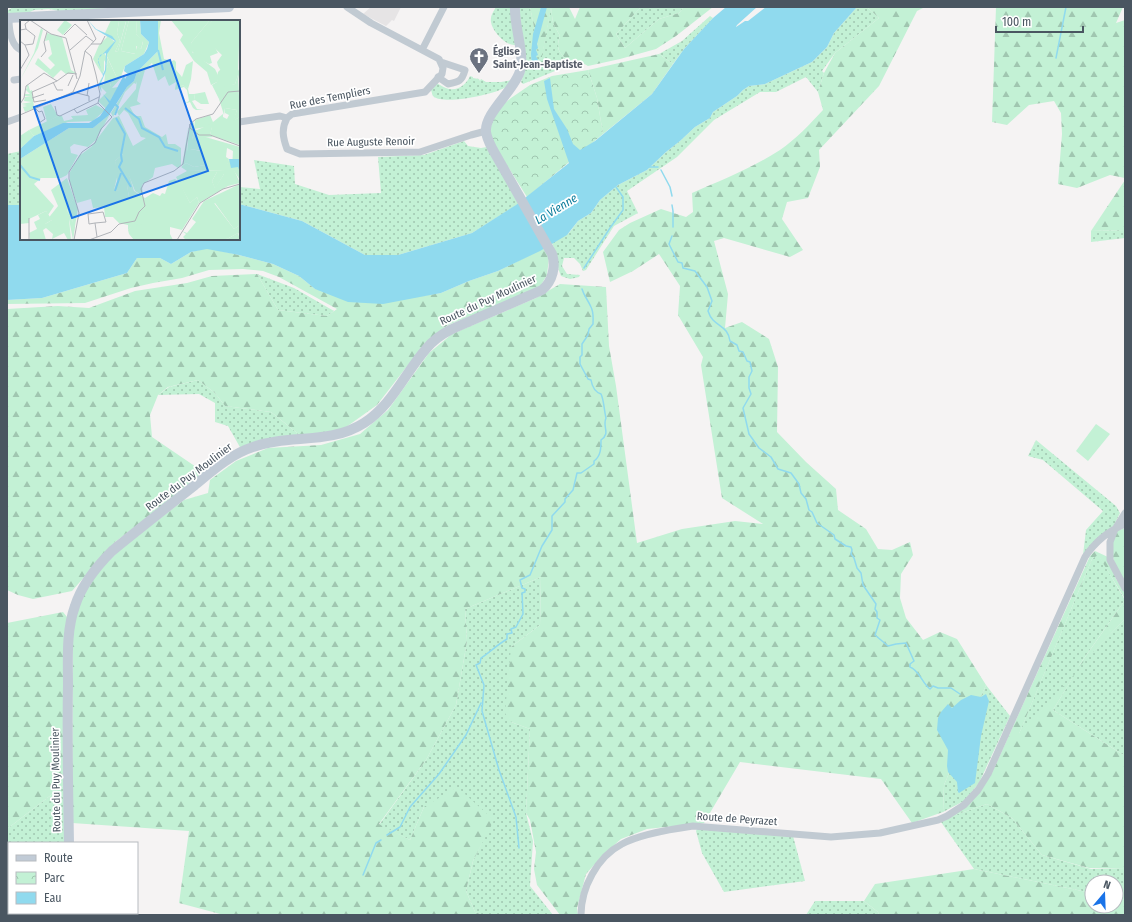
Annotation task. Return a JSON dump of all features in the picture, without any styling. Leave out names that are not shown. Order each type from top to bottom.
[{"type":"main road","points":[[8,18],[229,7]]},
{"type":"main road","points":[[486,131],[488,122],[517,80],[521,70],[515,7]]},
{"type":"main road","name":"Route du Puy Moulinier","points":[[69,842],[67,702],[70,626],[74,608],[79,596],[85,583],[94,570],[112,551],[238,453],[265,443],[337,435],[364,423],[385,405],[426,348],[438,336],[452,328],[542,290],[546,286],[551,277],[554,266],[554,260],[550,248],[492,150],[486,131]]},
{"type":"street","points":[[347,7],[371,23],[439,59],[443,68],[442,74],[438,77],[448,84],[458,82],[463,76],[465,70],[441,62]]},
{"type":"street","points":[[422,50],[444,7]]},
{"type":"street","points":[[8,18],[14,45],[20,49]]},
{"type":"street","name":"Rue des Templiers","points":[[240,122],[280,116],[286,118],[292,114],[424,92],[438,77]]},
{"type":"street","points":[[7,122],[20,117]]},
{"type":"street","name":"Rue Auguste Renoir","points":[[286,118],[282,128],[283,139],[287,149],[300,154],[420,152],[486,131]]},
{"type":"street","points":[[1124,513],[1115,528],[1110,542],[1110,560],[1125,588]]},
{"type":"street","points":[[1115,528],[1125,524]]},
{"type":"street","name":"Route de Peyrazet","points":[[581,915],[581,905],[585,889],[594,870],[606,856],[621,844],[637,838],[672,829],[693,826],[831,837],[880,833],[938,820],[964,805],[978,790],[988,774],[1085,557],[1092,547],[1115,528]]},
{"type":"shaded area","points":[[371,7],[401,7],[394,21],[392,20],[386,26],[363,14]]},
{"type":"green space","points":[[13,7],[138,7],[59,11],[49,9],[34,10],[28,13],[7,14],[7,11]]},
{"type":"green space","points":[[496,7],[513,7],[515,45],[511,45],[504,41],[492,26],[491,18]]},
{"type":"green space","points":[[520,7],[530,7],[541,60],[551,7],[553,23],[560,36],[558,48],[561,54],[569,62],[560,69],[523,84],[521,82],[525,71]]},
{"type":"green space","points":[[530,7],[569,7],[575,19],[580,7],[641,7],[616,34],[625,48],[659,19],[679,13],[684,7],[713,7],[676,36],[656,49],[588,66],[579,61],[569,62],[559,51],[558,45],[560,36],[553,23],[551,8],[541,62]]},
{"type":"green space","points":[[641,7],[684,7],[679,13],[659,19],[625,48],[616,34]]},
{"type":"green space","points":[[857,7],[867,7],[879,18],[835,53],[822,71],[824,73],[818,92],[806,77],[776,92],[760,92],[714,120],[677,157],[627,191],[638,213],[614,226],[586,270],[583,271],[580,264],[574,258],[564,258],[562,266],[567,274],[580,275],[579,277],[570,279],[561,276],[552,243],[569,233],[578,221],[591,213],[600,200],[618,185],[647,170],[695,127],[710,118],[713,112],[737,96],[743,90],[749,86],[765,84],[812,62],[827,47],[834,33]]},
{"type":"green space","points":[[867,7],[925,7],[917,11],[879,86],[819,150],[820,167],[808,198],[787,202],[782,219],[803,250],[790,257],[724,238],[714,241],[728,294],[725,328],[742,322],[769,339],[778,367],[777,432],[806,462],[836,489],[838,510],[866,529],[878,549],[892,550],[910,542],[913,555],[901,574],[900,598],[906,618],[923,640],[940,632],[957,639],[986,685],[944,785],[943,812],[912,823],[881,779],[740,762],[704,823],[647,829],[621,839],[602,856],[586,874],[577,908],[578,915],[560,915],[537,885],[534,869],[536,852],[530,820],[526,813],[530,729],[511,722],[505,713],[511,647],[540,625],[541,577],[465,609],[467,641],[456,705],[426,760],[379,824],[410,840],[424,807],[457,787],[494,820],[473,861],[466,891],[475,912],[483,915],[224,915],[179,903],[189,831],[72,823],[73,628],[81,598],[96,573],[124,546],[184,500],[208,493],[210,480],[236,461],[268,448],[321,445],[360,434],[388,410],[429,353],[452,334],[536,298],[560,284],[606,287],[609,346],[616,386],[637,543],[682,529],[735,521],[763,524],[722,498],[701,365],[703,357],[678,315],[680,286],[659,254],[633,271],[610,282],[603,252],[619,230],[630,223],[661,209],[686,217],[693,212],[692,193],[737,173],[780,150],[808,126],[823,110],[818,92],[824,73],[835,53],[879,18]]},
{"type":"green space","points":[[996,7],[1123,7],[1116,23],[1125,20],[1125,178],[1110,175],[1077,188],[1058,184],[1062,134],[1061,113],[1054,101],[1029,105],[1007,125],[992,122]]},
{"type":"green space","points":[[710,16],[713,18],[684,49],[673,64],[659,54],[682,41]]},
{"type":"green space","points":[[659,54],[673,64],[652,94],[603,134],[597,98],[588,70]]},
{"type":"green space","points":[[588,70],[597,98],[603,134],[527,197],[493,143],[490,130],[493,119],[504,104],[530,85],[552,76]]},
{"type":"green space","points":[[470,76],[486,82],[513,80],[508,86],[500,90],[481,96],[447,100],[439,99],[433,96],[431,90],[437,83],[447,89],[456,89],[464,84]]},
{"type":"green space","points":[[464,141],[468,146],[481,148],[487,147],[520,203],[472,233],[398,255],[365,255],[302,221],[240,204],[240,187],[260,189],[254,160],[294,166],[295,184],[329,195],[381,193],[378,157],[424,155]]},
{"type":"green space","points":[[20,151],[20,205],[7,205],[7,154]]},
{"type":"green space","points":[[1125,180],[1125,230],[1091,231]]},
{"type":"green space","points":[[1125,230],[1125,238],[1091,242],[1091,231]]},
{"type":"green space","points":[[207,248],[273,264],[299,276],[315,289],[415,297],[441,293],[498,271],[544,248],[549,258],[547,275],[541,285],[530,293],[448,325],[425,343],[377,405],[342,430],[301,436],[271,412],[225,406],[215,393],[198,380],[168,387],[158,395],[150,415],[152,437],[205,473],[115,542],[72,591],[33,599],[7,590],[7,309],[58,306],[89,308],[135,291],[187,283],[212,276],[257,274],[278,310],[327,316],[337,309],[279,277],[263,271],[243,269],[209,270],[182,278],[131,288],[85,303],[7,304],[7,300],[42,298],[127,273],[137,258],[160,258],[171,264],[191,252]]},
{"type":"green space","points":[[257,274],[294,288],[334,311],[327,316],[278,310]]},
{"type":"green space","points":[[198,380],[215,393],[225,406],[271,412],[301,436],[241,449],[228,426],[215,422],[215,403],[199,394],[158,395],[169,387]]},
{"type":"green space","points":[[1096,424],[1110,434],[1088,461],[1076,451]]},
{"type":"green space","points":[[1036,440],[1116,506],[1120,513],[1114,525],[1083,555],[1086,530],[1103,511],[1043,460],[1028,456]]},
{"type":"green space","points":[[1125,528],[1125,582],[1115,564],[1112,545],[1117,531]]},
{"type":"green space","points":[[1095,551],[1108,557],[1116,579],[1125,591],[1125,599],[1098,555],[1092,559],[1019,734],[1075,674],[1053,710],[1125,756],[1125,869],[1089,868],[1042,855],[1012,818],[987,804],[952,816],[992,773],[1090,556]]},
{"type":"green space","points":[[1098,554],[1125,600],[1078,667],[1125,619],[1125,756],[1053,710],[1073,677],[1018,736],[1092,559]]},
{"type":"green space","points":[[541,577],[540,625],[511,647],[511,722],[530,729],[526,813],[533,841],[530,886],[553,915],[483,915],[475,912],[466,891],[473,861],[493,820],[424,807],[410,840],[379,825],[426,760],[456,705],[467,641],[465,609]]},
{"type":"green space","points":[[1125,600],[1125,619],[1076,670]]},
{"type":"green space","points":[[63,612],[67,617],[64,785],[7,829],[7,623]]},
{"type":"green space","points":[[986,685],[1010,716],[979,783],[964,801],[943,812],[944,785]]},
{"type":"green space","points":[[64,785],[65,842],[8,842],[8,914],[53,915],[7,915],[7,829]]},
{"type":"green space","points":[[987,804],[1012,818],[1042,855],[1091,869],[1125,869],[1125,900],[1124,874],[1084,874],[1084,891],[974,869],[941,822],[952,816]]},
{"type":"green space","points":[[697,829],[793,836],[805,881],[724,892],[702,853],[696,831]]},
{"type":"green space","points":[[974,869],[1084,891],[1084,914],[1124,914],[1125,900],[1125,915],[879,915],[878,912],[864,901],[875,884]]},
{"type":"green space","points":[[815,901],[864,901],[878,912],[879,915],[806,915]]},
{"type":"water","points":[[541,7],[547,7],[537,44],[538,48],[536,50],[538,55],[536,56],[541,66],[536,70],[532,67],[531,54],[533,34]]},
{"type":"water","name":"La Vienne","points":[[726,7],[757,7],[736,27],[745,21],[748,21],[766,7],[857,7],[834,33],[827,47],[812,62],[765,84],[749,86],[713,112],[710,118],[695,127],[647,170],[618,185],[600,200],[591,213],[578,221],[567,235],[540,251],[498,271],[441,293],[383,304],[348,302],[315,289],[299,276],[273,264],[239,255],[207,249],[191,252],[171,264],[160,258],[137,258],[127,273],[42,298],[7,300],[7,205],[20,205],[20,240],[240,240],[240,204],[302,221],[365,255],[398,255],[472,233],[516,205],[569,163],[547,99],[544,81],[550,78],[554,109],[567,129],[573,144],[580,150],[595,141],[652,94],[684,49],[713,18]]},
{"type":"water","points":[[986,694],[989,701],[981,736],[975,783],[959,793],[957,782],[948,772],[948,750],[937,730],[938,718],[948,704],[952,708],[961,700],[971,695],[981,697]]},
{"type":"waterway","points":[[1056,58],[1066,7]]},
{"type":"waterway","points":[[649,167],[658,167]]},
{"type":"waterway","points":[[661,170],[670,187],[672,196]]},
{"type":"waterway","points":[[584,268],[623,210],[623,197],[616,187]]},
{"type":"waterway","points":[[672,205],[673,227]]},
{"type":"waterway","points":[[672,236],[669,244],[678,262],[682,263],[683,268],[695,271],[707,287],[712,301],[708,311],[711,317],[728,333],[730,341],[737,345],[739,351],[743,352],[747,361],[750,362],[752,371],[749,377],[749,388],[751,394],[743,408],[749,434],[759,448],[771,457],[778,469],[791,473],[799,484],[801,493],[806,499],[809,510],[812,512],[817,523],[834,535],[835,539],[846,546],[851,547],[851,554],[857,568],[861,573],[863,585],[876,604],[875,609],[877,612],[877,618],[880,620],[875,635],[888,646],[906,643],[914,661],[910,664],[910,667],[916,671],[930,689],[933,686],[938,688],[951,688],[960,694]]},
{"type":"waterway","points":[[519,848],[516,817],[499,770],[482,711],[484,685],[476,665],[480,663],[481,658],[507,639],[507,634],[512,633],[511,629],[516,627],[523,614],[522,593],[525,592],[525,589],[522,588],[520,580],[530,575],[542,546],[552,530],[552,516],[565,502],[565,499],[573,490],[577,473],[581,473],[594,464],[594,461],[600,452],[601,440],[606,432],[606,418],[602,396],[594,388],[591,380],[588,379],[580,364],[582,344],[593,324],[592,309],[582,289]]},
{"type":"waterway","points":[[387,835],[400,827],[410,807],[439,774],[466,735],[481,703]]},
{"type":"waterway","points":[[363,875],[376,843],[381,840]]},
{"type":"place","name":"Église Saint-Jean-Baptiste","points":[[479,74]]}]
